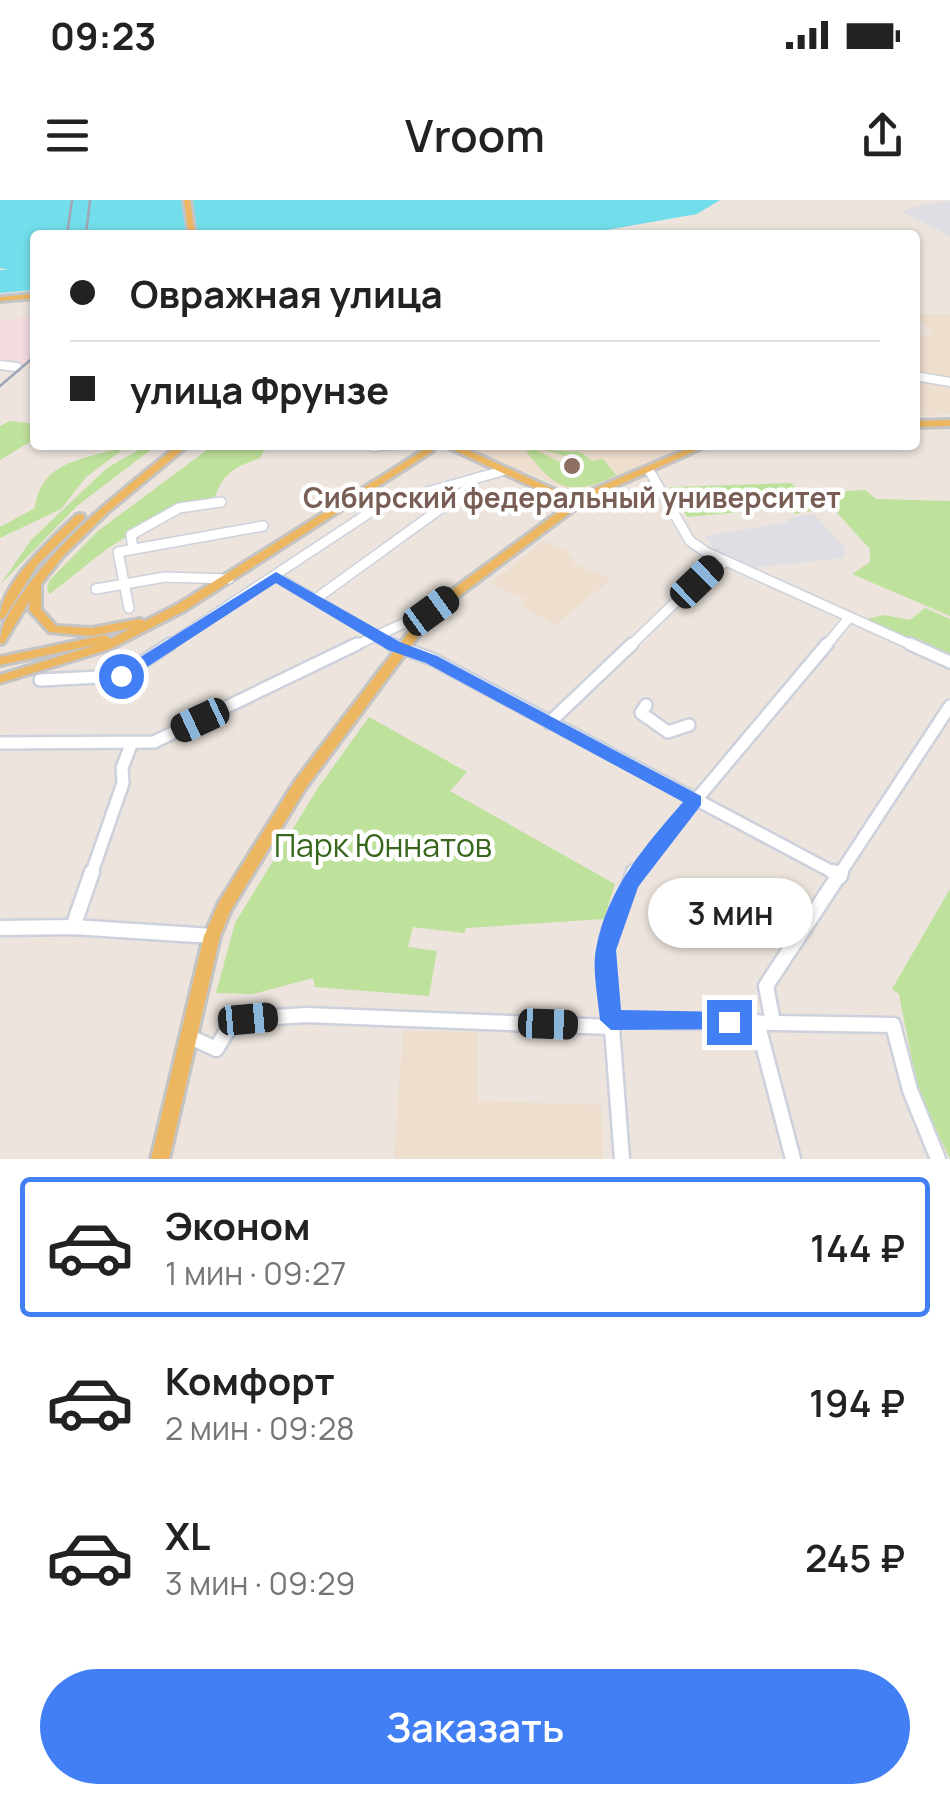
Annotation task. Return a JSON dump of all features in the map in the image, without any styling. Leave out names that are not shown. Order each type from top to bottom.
[{"type":"main road","points":[[179,200],[183,230]]},
{"type":"main road","points":[[187,200],[191,230]]},
{"type":"main road","points":[[0,298],[30,295]]},
{"type":"main road","points":[[920,424],[950,423]]},
{"type":"main road","points":[[0,615],[34,562],[64,530],[166,450]]},
{"type":"main road","points":[[0,640],[41,572],[86,523],[178,450]]},
{"type":"main road","points":[[0,679],[106,646],[157,620],[229,579],[423,450]]},
{"type":"main road","points":[[455,450],[575,503],[680,456]]},
{"type":"main road","points":[[160,1159],[212,936],[224,907],[300,785],[402,649],[431,611],[575,503],[693,450]]},
{"type":"main road","points":[[41,572],[32,600],[35,610],[53,629],[92,632],[157,620]]},
{"type":"main road","points":[[0,661],[103,640],[157,620]]},
{"type":"street","points":[[0,364],[17,367]]},
{"type":"street","points":[[920,377],[949,380]]},
{"type":"street","points":[[40,680],[121,676],[381,505],[502,471]]},
{"type":"street","points":[[650,472],[690,540],[724,563],[950,662]]},
{"type":"street","points":[[318,598],[477,481]]},
{"type":"street","points":[[133,549],[131,535],[163,515],[221,502]]},
{"type":"street","points":[[129,608],[118,552],[263,526]]},
{"type":"street","points":[[549,723],[712,567],[724,563]]},
{"type":"street","points":[[96,589],[190,575],[229,579]]},
{"type":"street","points":[[276,577],[402,649],[432,659],[840,876]]},
{"type":"street","points":[[0,743],[154,742],[431,611]]},
{"type":"street","points":[[622,1159],[606,950],[634,871],[848,620]]},
{"type":"street","points":[[646,705],[641,713],[668,732],[688,725]]},
{"type":"street","points":[[792,1159],[765,1022],[766,986],[950,706]]},
{"type":"street","points":[[73,927],[123,783],[122,768],[131,745]]},
{"type":"street","points":[[0,928],[73,927],[212,936]]},
{"type":"street","points":[[188,1036],[216,1049],[230,1026],[248,1019],[306,1014],[611,1023],[893,1024],[910,1090],[938,1159]]},
{"type":"shaded area","points":[[950,201],[950,236],[901,211],[922,205]]},
{"type":"shaded area","points":[[920,314],[950,314],[950,414],[920,416],[920,336],[933,335],[920,320]]},
{"type":"shaded area","points":[[30,317],[30,358],[22,366],[0,363],[0,320]]},
{"type":"shaded area","name":"Сибирский федеральный университет","points":[[472,450],[679,450],[589,489],[565,488]]},
{"type":"shaded area","points":[[814,514],[845,548],[844,558],[750,568],[717,551],[704,536],[790,522],[788,518]]},
{"type":"shaded area","points":[[543,541],[566,550],[575,564],[611,579],[555,625],[520,605],[525,599],[491,583]]},
{"type":"shaded area","points":[[403,1031],[478,1032],[478,1101],[601,1105],[603,1159],[394,1159]]},
{"type":"green space","points":[[10,421],[30,423],[30,442],[0,460],[0,426]]},
{"type":"green space","points":[[122,450],[86,477],[61,509],[0,538],[0,527],[35,508],[47,479],[84,458]]},
{"type":"green space","points":[[138,450],[150,450],[77,506],[0,585],[31,540],[107,468]]},
{"type":"green space","points":[[207,450],[264,450],[260,458],[226,477],[214,500],[174,506],[104,551],[50,594],[49,581],[98,531]]},
{"type":"green space","points":[[536,450],[566,465],[582,461],[544,450],[580,452],[592,461],[603,459],[616,475],[587,486],[565,486],[546,474],[526,451]]},
{"type":"green space","points":[[791,483],[815,510],[796,514],[787,508],[687,517],[670,487]]},
{"type":"green space","points":[[865,490],[876,499],[950,501],[950,616],[852,574],[870,562],[870,549],[819,493]]},
{"type":"green space","points":[[925,608],[950,619],[950,654],[863,620],[884,615],[910,620]]},
{"type":"green space","name":"Парк Юннатов","points":[[369,717],[467,772],[450,791],[615,884],[604,919],[466,928],[464,933],[413,927],[408,947],[437,951],[429,996],[315,987],[313,978],[253,994],[216,993],[235,923],[318,788]]},
{"type":"green space","points":[[950,889],[950,1159],[918,1091],[899,994],[892,989]]},
{"type":"water","points":[[0,200],[720,200],[697,214],[606,230],[30,230],[30,290],[0,293],[0,270],[8,270],[0,268]]},
{"type":"railway","points":[[68,230],[72,200]]},
{"type":"railway","points":[[87,230],[90,200]]},
{"type":"railway","points":[[0,386],[30,360]]},
{"type":"place","name":"Сибирский федеральный университет","points":[[572,466]]},
{"type":"route","points":[[121,676],[276,577],[318,598],[394,646],[432,659],[695,800],[634,871],[606,950],[611,1020],[729,1022]]}]
